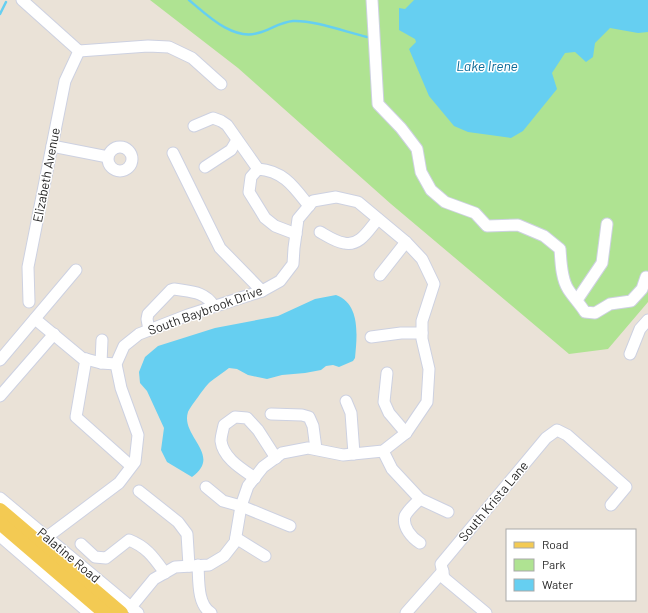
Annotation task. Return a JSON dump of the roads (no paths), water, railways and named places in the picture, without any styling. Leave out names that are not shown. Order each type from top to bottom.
[{"type":"main road","name":"Palatine Road","points":[[0,510],[130,611]]},
{"type":"main road","name":"Palatine Road","points":[[0,523],[105,613]]},
{"type":"street","points":[[22,0],[79,52],[148,46],[169,47],[192,58],[221,84]]},
{"type":"street","points":[[372,0],[378,104],[401,128],[417,149],[421,172],[432,190],[445,202],[475,213],[487,226],[518,225],[544,236],[560,249],[563,275],[567,288],[585,312],[595,313],[610,304],[631,301],[642,289],[646,277]]},
{"type":"street","name":"Elizabeth Avenue","points":[[30,302],[28,267],[65,81],[79,52]]},
{"type":"street","points":[[130,611],[154,580],[175,567],[209,565],[224,556],[235,542],[241,506],[248,486],[263,467],[282,453],[308,448],[343,455],[383,451],[406,433],[427,402],[429,369],[422,339],[422,321],[434,284],[422,259],[406,242],[358,202],[336,197],[313,201],[309,206],[291,184],[282,176],[258,169],[227,125],[221,121],[213,118],[194,126]]},
{"type":"street","points":[[205,167],[230,150],[237,140]]},
{"type":"street","points":[[52,146],[108,157]]},
{"type":"street","points":[[173,153],[220,248],[262,291]]},
{"type":"street","points":[[258,169],[251,177],[249,192],[255,203],[265,218],[275,226],[296,234]]},
{"type":"street","name":"South Baybrook Drive","points":[[116,364],[124,346],[139,334],[214,306],[262,291],[280,282],[293,264],[298,219],[309,206]]},
{"type":"street","points":[[320,232],[344,243],[354,242],[363,238],[378,219]]},
{"type":"street","points":[[577,300],[602,263],[607,224]]},
{"type":"street","points":[[380,274],[406,242]]},
{"type":"street","points":[[0,360],[76,270]]},
{"type":"street","points":[[149,330],[147,319],[148,314],[171,290],[174,289],[201,294],[210,299],[214,306]]},
{"type":"street","points":[[35,318],[82,358],[101,363],[116,364],[121,388],[138,435],[135,462],[119,483],[47,537]]},
{"type":"street","points":[[630,354],[640,329],[648,320]]},
{"type":"street","points":[[371,336],[401,332],[422,333]]},
{"type":"street","points":[[0,396],[54,334]]},
{"type":"street","points":[[101,363],[102,340]]},
{"type":"street","points":[[86,359],[76,417],[131,466]]},
{"type":"street","points":[[387,373],[384,402],[389,413],[406,433]]},
{"type":"street","points":[[346,401],[351,413],[354,454]]},
{"type":"street","points":[[271,414],[302,415],[308,417],[313,426],[316,449]]},
{"type":"street","points":[[255,478],[230,458],[223,449],[221,440],[224,425],[235,417],[247,418],[258,430],[276,458]]},
{"type":"street","name":"South Krista Lane","points":[[444,574],[441,564],[546,438],[557,430],[567,435],[626,487],[611,505]]},
{"type":"street","points":[[383,451],[392,468],[420,499],[448,512]]},
{"type":"street","points":[[206,487],[223,501],[241,506],[290,526]]},
{"type":"street","points":[[139,491],[178,522],[187,534],[202,603],[206,610],[211,613]]},
{"type":"street","name":"Palatine Road","points":[[0,498],[47,537],[130,611]]},
{"type":"street","points":[[420,499],[408,511],[404,524],[408,532],[420,543]]},
{"type":"street","points":[[0,536],[89,613]]},
{"type":"street","points":[[236,538],[265,556]]},
{"type":"street","points":[[81,544],[95,557],[106,558],[129,540],[140,544],[150,553],[165,573]]},
{"type":"street","points":[[406,613],[444,574],[486,613]]},
{"type":"water","name":"Lake Irene","points":[[414,0],[648,0],[648,32],[638,33],[610,28],[595,43],[593,57],[586,62],[575,52],[565,53],[552,73],[557,89],[523,131],[511,138],[468,132],[454,126],[429,96],[409,49],[416,42],[415,39],[399,30],[399,8],[405,9]]},
{"type":"water","points":[[336,295],[344,299],[354,313],[356,322],[356,341],[355,358],[353,361],[339,367],[333,365],[326,366],[321,370],[282,375],[267,379],[248,375],[237,369],[229,368],[208,384],[188,412],[187,421],[202,453],[203,461],[200,469],[192,477],[167,462],[161,450],[164,428],[147,391],[140,383],[139,372],[145,357],[158,346],[215,328],[278,316],[315,299]]},
{"type":"waterway","points":[[189,0],[221,25],[239,33],[258,33],[284,23],[301,21],[320,24],[367,37]]},
{"type":"waterway","points":[[0,14],[6,2]]}]
